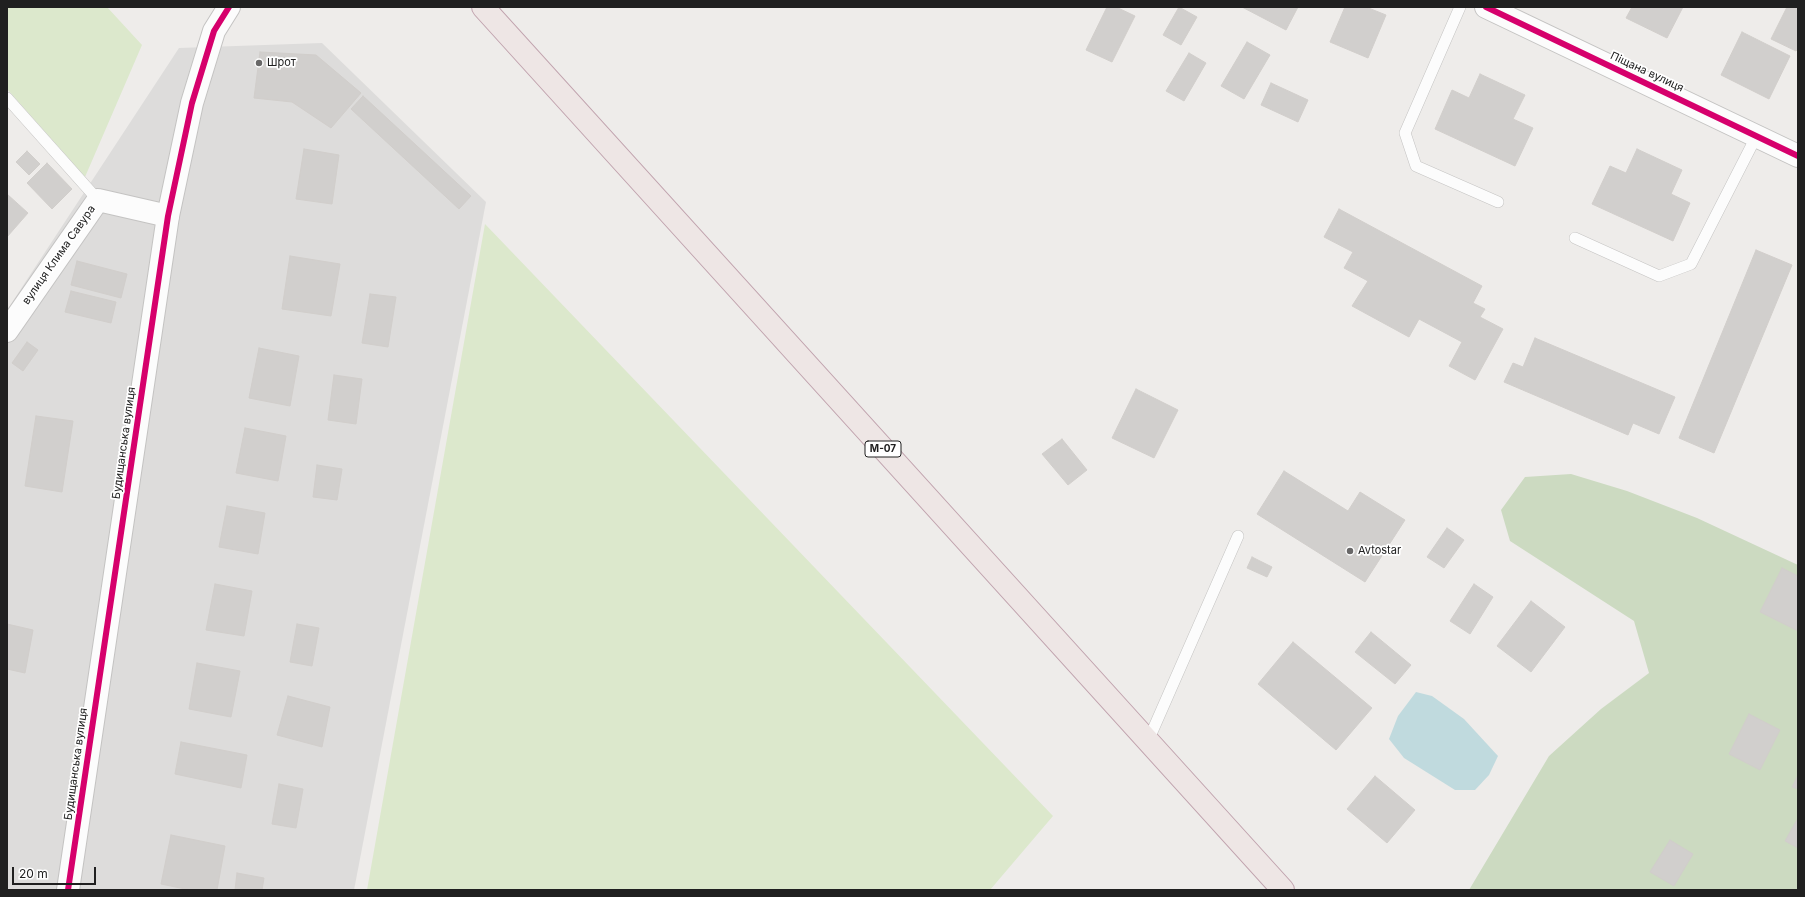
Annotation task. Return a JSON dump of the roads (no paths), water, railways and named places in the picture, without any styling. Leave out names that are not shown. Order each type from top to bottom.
[{"type":"highway","name":"М-07","points":[[483,7],[1283,890]]},
{"type":"street","name":"Будищанська вулиця","points":[[68,890],[168,216],[192,103],[214,30],[229,7]]},
{"type":"street","name":"Піщана вулиця","points":[[1486,7],[1757,135],[1798,156]]},
{"type":"street","name":"вулиця Клима Савура","points":[[7,331],[98,200],[168,216]]},
{"type":"lane","points":[[1460,7],[1405,133],[1416,166],[1498,202]]},
{"type":"lane","points":[[7,98],[98,200]]},
{"type":"lane","points":[[1575,238],[1659,276],[1691,264],[1757,135]]},
{"type":"lane","points":[[1148,741],[1238,536]]},
{"type":"water","points":[[1416,692],[1432,696],[1464,719],[1498,756],[1489,775],[1475,790],[1455,790],[1404,758],[1389,739],[1398,716]]},
{"type":"place","name":"Шрот","points":[[259,63]]},
{"type":"place","name":"Avtostar","points":[[1350,551]]}]
